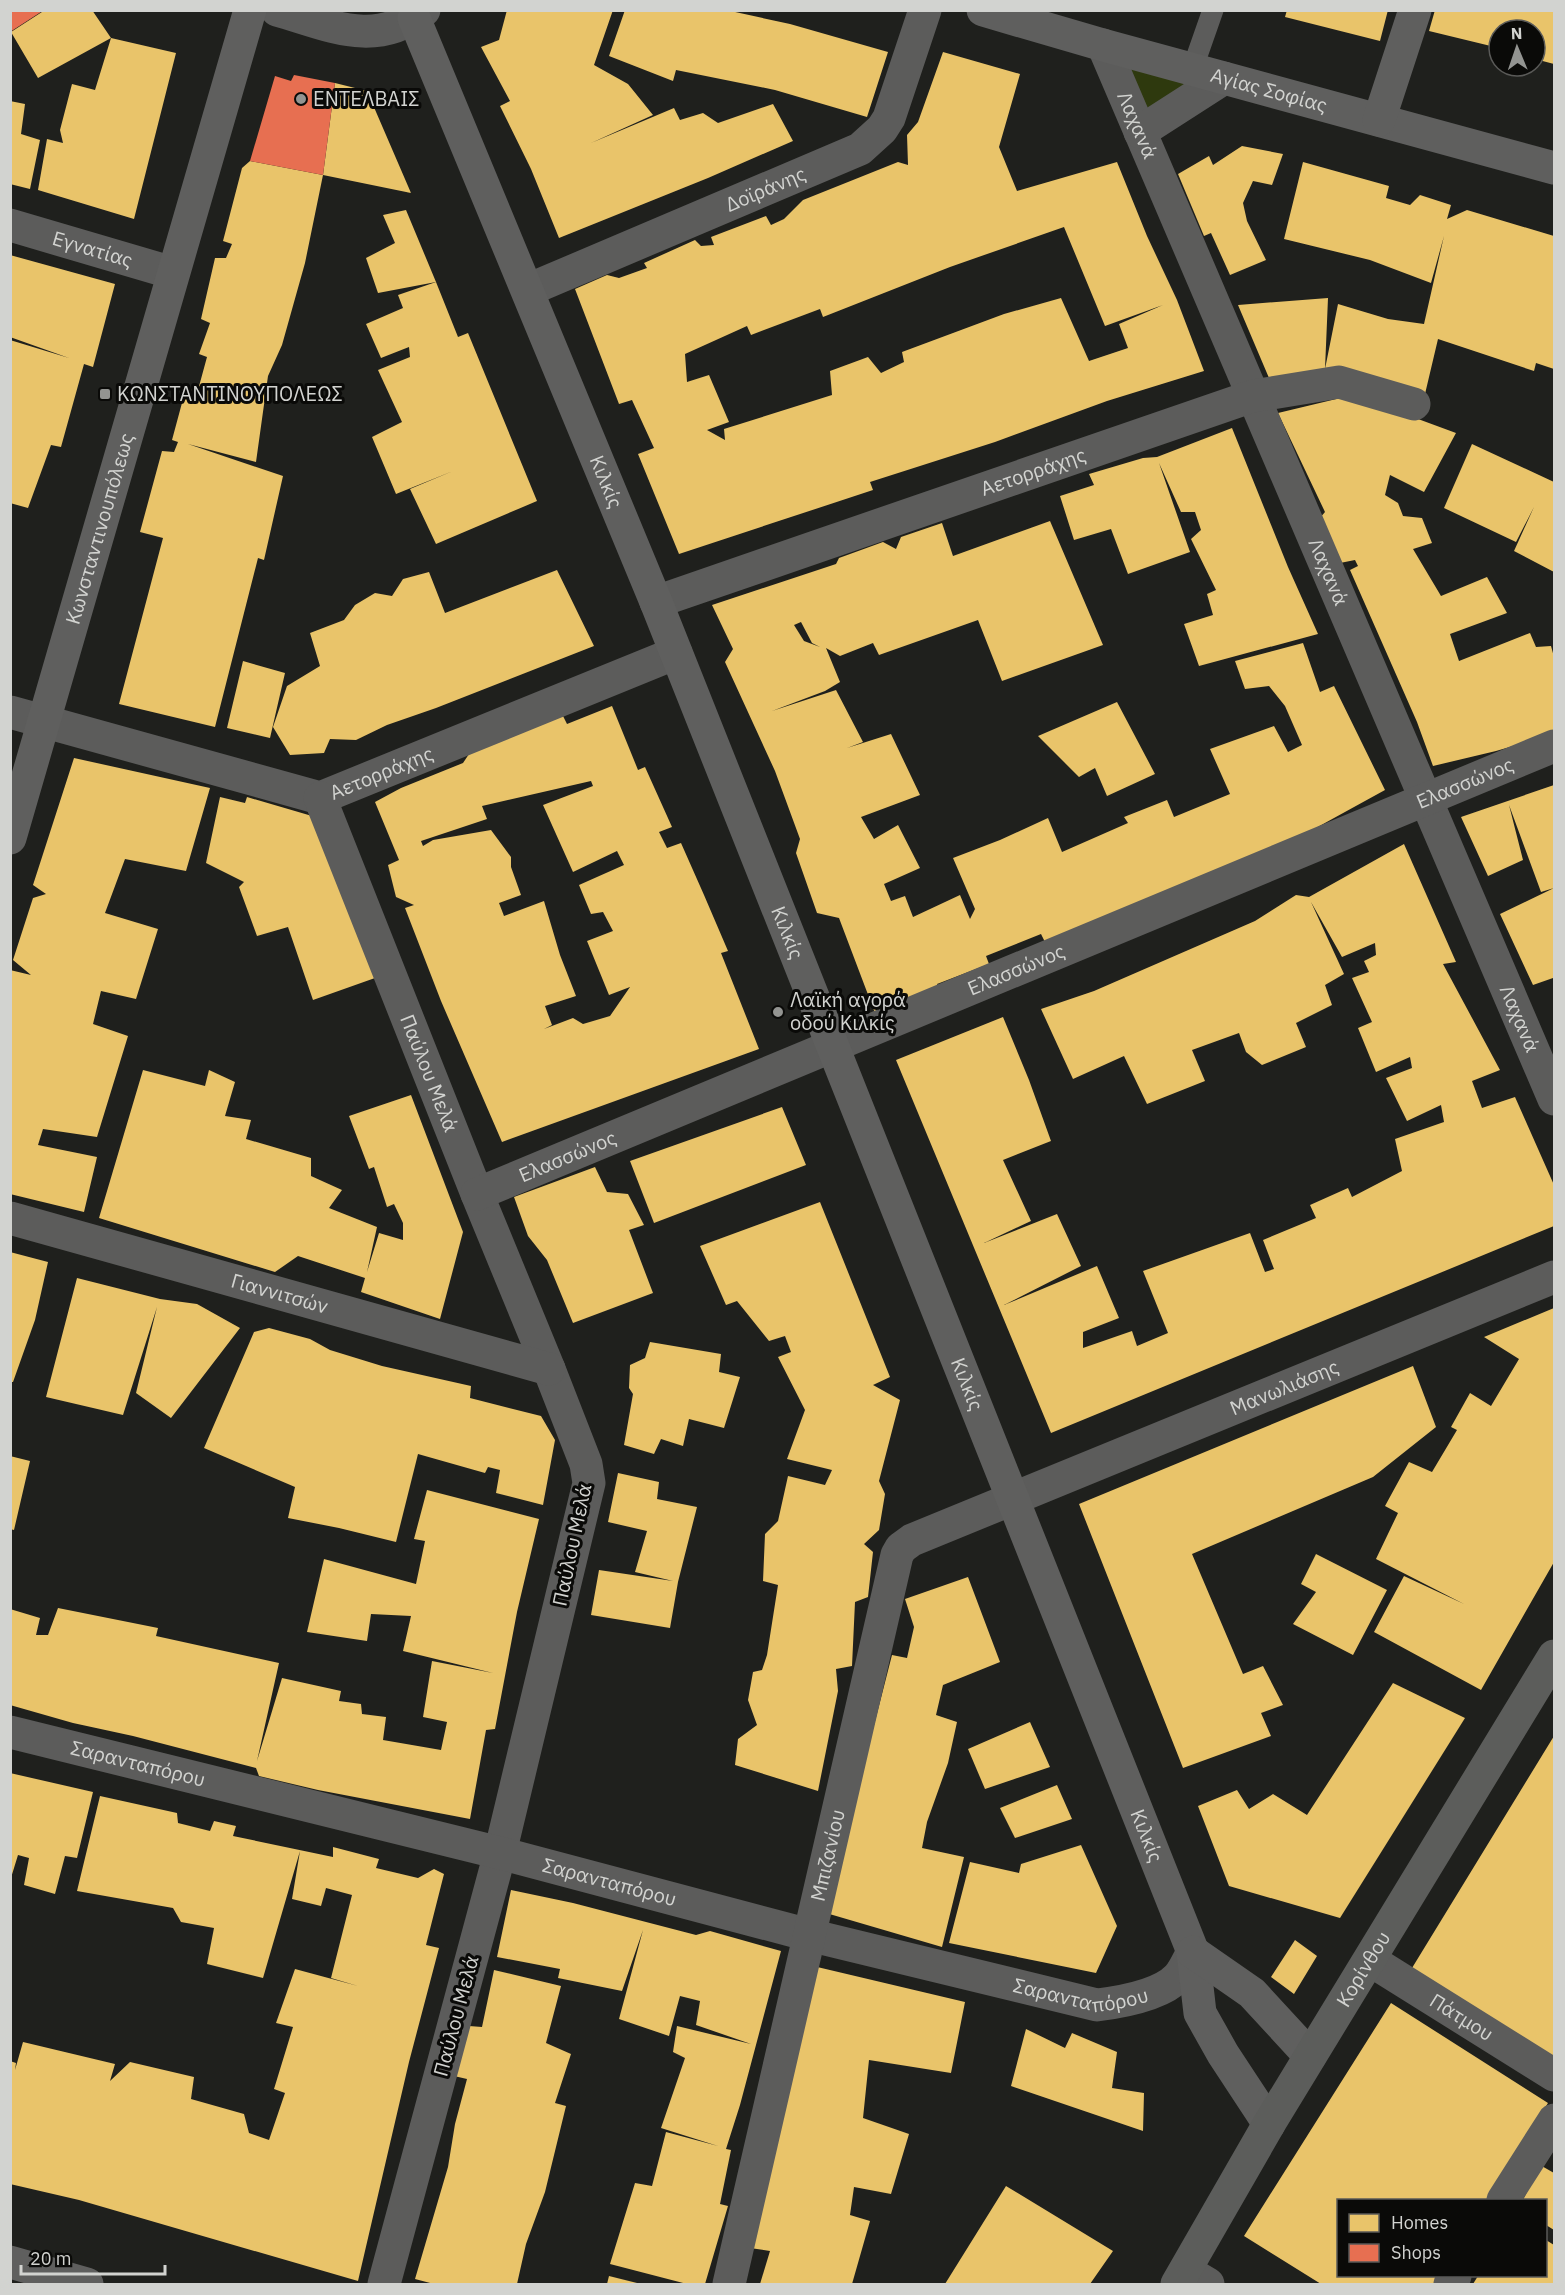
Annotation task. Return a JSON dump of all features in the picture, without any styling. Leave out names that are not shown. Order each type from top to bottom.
[{"type":"main road","name":"Κορίνθου","points":[[1190,2280],[1269,2124],[1554,1656]]},
{"type":"street","name":"Κωνσταντινουπόλεως","points":[[10,838],[250,10]]},
{"type":"street","points":[[277,10],[355,32],[387,30],[419,14]]},
{"type":"street","name":"Δοϊράνης","points":[[528,290],[860,149],[882,129],[892,111],[925,10]]},
{"type":"street","name":"Αγίας Σοφίας","points":[[984,10],[1192,70],[1554,168]]},
{"type":"street","points":[[1379,120],[1415,10]]},
{"type":"street","name":"Κιλκίς","points":[[419,14],[528,290],[656,602],[831,1047],[1193,1952],[1200,2013],[1223,2054],[1269,2124]]},
{"type":"street","name":"Λαχανά","points":[[1102,45],[1554,1099]]},
{"type":"street","points":[[1140,132],[1224,78]]},
{"type":"street","name":"Εγνατίας","points":[[10,225],[173,273]]},
{"type":"street","name":"Αετορράχης","points":[[656,602],[1253,396],[1339,382],[1414,404]]},
{"type":"street","name":"Αετορράχης","points":[[10,711],[320,798],[676,653]]},
{"type":"street","name":"Ελασσώνος","points":[[477,1194],[1554,746]]},
{"type":"street","name":"Παύλου Μελά","points":[[320,798],[549,1369],[586,1464],[589,1482],[500,1853],[384,2284]]},
{"type":"street","name":"Γιαννιτσών","points":[[10,1218],[549,1369]]},
{"type":"street","name":"Μανωλιάσης","points":[[1013,1498],[1554,1276]]},
{"type":"street","name":"Μπιζανίου","points":[[729,2284],[898,1551],[912,1540],[1013,1498]]},
{"type":"street","name":"Σαρανταπόρου","points":[[10,1732],[500,1853],[809,1935],[1097,2005],[1125,2002],[1167,1986],[1179,1977],[1193,1952]]},
{"type":"street","points":[[1193,1952],[1252,1993],[1310,2056]]},
{"type":"street","name":"Πάτμου","points":[[1370,1960],[1554,2075]]},
{"type":"street","points":[[1504,2199],[1554,2120]]},
{"type":"street","points":[[10,2262],[87,2284]]},
{"type":"lane","points":[[1192,70],[1213,10]]},
{"type":"green space","points":[[1103,45],[1224,78],[1140,132]]},
{"type":"building: Homes","points":[[45,10],[92,10],[111,38],[38,78],[11,32]]},
{"type":"building: Homes","points":[[507,10],[613,10],[594,65],[628,84],[653,115],[591,143],[674,108],[680,120],[703,113],[718,123],[773,104],[793,141],[559,238],[531,169],[500,106],[510,101],[481,47],[499,40]]},
{"type":"building: Homes","points":[[625,10],[726,10],[790,24],[888,52],[867,117],[775,90],[676,70],[673,81],[609,56]]},
{"type":"building: Homes","points":[[1287,10],[1388,10],[1380,41],[1285,17]]},
{"type":"building: Homes","points":[[1435,10],[1554,10],[1554,64],[1547,62],[1547,18],[1487,18],[1487,45],[1429,31]]},
{"type":"building: Homes","points":[[111,38],[176,53],[134,219],[38,190],[47,139],[63,143],[60,130],[72,84],[95,90]]},
{"type":"building: Homes","points":[[943,52],[1020,74],[999,147],[1017,191],[1117,162],[1147,236],[1177,300],[1204,371],[1107,401],[995,442],[870,482],[873,490],[679,554],[638,454],[654,448],[632,400],[619,404],[575,289],[607,275],[619,278],[647,268],[644,263],[695,240],[701,246],[714,245],[711,237],[766,216],[771,225],[784,219],[803,200],[898,162],[908,165],[907,135],[918,122]],"holes":[[[1064,227],[1105,326],[1163,305],[1119,324],[1128,348],[1089,361],[1061,298],[1004,314],[902,352],[904,362],[881,373],[868,357],[830,371],[832,395],[724,429],[725,440],[707,430],[729,422],[709,375],[687,382],[685,354],[747,326],[751,335],[820,309],[823,317],[950,267]]]},
{"type":"building: Homes","points":[[335,83],[367,91],[411,193],[323,175]]},
{"type":"building: Homes","points":[[10,101],[25,104],[21,134],[40,140],[30,189],[10,184]]},
{"type":"building: Homes","points":[[1242,146],[1283,154],[1272,185],[1253,181],[1243,203],[1247,221],[1266,260],[1230,275],[1211,233],[1204,236],[1178,174],[1209,156],[1213,165]]},
{"type":"building: Homes","points":[[250,161],[323,175],[305,263],[282,345],[268,376],[256,462],[188,444],[283,476],[264,560],[258,558],[215,727],[119,704],[163,538],[140,532],[162,451],[174,452],[178,442],[172,440],[186,388],[198,390],[207,357],[199,354],[210,323],[201,319],[215,258],[226,258],[232,244],[223,241],[242,168]]},
{"type":"building: Homes","points":[[1303,162],[1389,186],[1386,198],[1410,205],[1420,195],[1451,205],[1447,219],[1467,210],[1554,236],[1554,369],[1536,363],[1534,371],[1438,339],[1425,394],[1325,369],[1338,304],[1388,319],[1424,324],[1444,236],[1431,283],[1370,260],[1284,239]]},
{"type":"building: Homes","points":[[406,210],[436,282],[378,293],[366,258],[395,243],[383,215]]},
{"type":"building: Homes","points":[[10,255],[115,284],[93,367],[84,364],[61,447],[51,445],[28,508],[10,503],[10,340],[69,358],[10,337]]},
{"type":"building: Homes","points":[[436,282],[458,337],[468,333],[537,501],[436,544],[410,489],[453,471],[396,494],[372,437],[402,422],[378,370],[410,357],[409,347],[381,358],[366,324],[403,308],[398,295]]},
{"type":"building: Homes","points":[[1328,298],[1325,369],[1269,378],[1238,305]]},
{"type":"building: Homes","points":[[1353,395],[1456,433],[1424,492],[1390,475],[1385,495],[1398,503],[1403,516],[1422,518],[1432,543],[1413,549],[1441,596],[1487,577],[1507,613],[1450,634],[1459,661],[1530,633],[1536,647],[1551,646],[1554,657],[1554,734],[1433,766],[1417,722],[1350,570],[1358,566],[1355,560],[1340,563],[1319,519],[1325,512],[1278,413]]},
{"type":"building: Homes","points":[[1232,428],[1288,567],[1318,634],[1199,666],[1184,624],[1213,615],[1207,594],[1216,590],[1191,539],[1201,530],[1195,512],[1181,512],[1159,463],[1190,552],[1128,574],[1111,529],[1074,540],[1060,496],[1094,485],[1089,474],[1143,458],[1157,457]]},
{"type":"building: Homes","points":[[1472,444],[1554,482],[1554,572],[1514,551],[1534,507],[1516,542],[1444,508]]},
{"type":"building: Homes","points":[[1050,521],[1103,645],[1002,681],[978,620],[879,655],[873,643],[840,656],[826,648],[840,682],[825,691],[772,711],[836,690],[863,742],[847,748],[891,734],[920,795],[861,817],[874,839],[898,825],[920,868],[884,884],[891,901],[905,896],[913,917],[960,895],[970,919],[975,909],[953,858],[1048,818],[1062,852],[1128,823],[1124,817],[1167,800],[1174,817],[1230,794],[1210,749],[1274,726],[1288,752],[1302,745],[1285,706],[1269,686],[1245,689],[1235,661],[1303,643],[1320,692],[1334,686],[1385,790],[1314,829],[1047,946],[1041,934],[986,956],[989,964],[937,984],[941,993],[878,1021],[839,918],[817,913],[796,853],[800,839],[775,771],[725,662],[733,649],[712,605],[836,564],[839,558],[883,542],[896,549],[901,537],[942,523],[953,556]],"holes":[[[801,622],[812,643],[820,647],[804,641],[794,625]]]},
{"type":"building: Homes","points":[[557,570],[594,646],[387,725],[356,740],[330,739],[324,753],[290,755],[273,727],[287,686],[320,666],[310,633],[344,620],[355,605],[375,593],[392,596],[403,579],[429,572],[445,613]]},
{"type":"building: Homes","points":[[243,661],[285,673],[270,738],[227,728]]},
{"type":"building: Homes","points":[[1117,702],[1155,774],[1107,796],[1095,768],[1079,777],[1038,736]]},
{"type":"building: Homes","points":[[612,706],[638,770],[645,767],[672,827],[659,832],[667,848],[681,843],[728,951],[721,953],[759,1049],[502,1142],[441,1001],[405,908],[414,905],[396,897],[388,865],[399,860],[375,802],[401,788],[463,763],[469,754],[563,716],[567,724]],"holes":[[[591,781],[593,786],[543,805],[573,872],[617,851],[624,865],[579,885],[591,914],[603,912],[613,931],[587,941],[609,995],[630,987],[610,1016],[583,1024],[573,1018],[544,1029],[552,1025],[545,1006],[576,996],[560,955],[544,901],[504,916],[499,903],[521,895],[511,867],[511,857],[491,830],[433,840],[423,846],[421,841],[487,819],[482,806]]]},
{"type":"building: Homes","points":[[74,758],[210,788],[186,871],[125,859],[105,913],[158,929],[136,999],[101,991],[93,1024],[128,1036],[97,1137],[43,1129],[38,1145],[97,1157],[84,1212],[10,1194],[10,970],[31,975],[13,960],[33,898],[46,894],[33,885]]},
{"type":"building: Homes","points":[[1554,785],[1554,888],[1541,892],[1509,805],[1523,860],[1488,876],[1461,817]]},
{"type":"building: Homes","points":[[220,797],[245,803],[247,797],[312,816],[375,978],[313,1000],[288,927],[257,936],[239,887],[244,882],[206,863]]},
{"type":"building: Homes","points":[[1404,844],[1456,962],[1443,964],[1500,1070],[1472,1081],[1482,1108],[1515,1097],[1554,1185],[1554,1226],[1051,1433],[896,1060],[1003,1017],[1051,1141],[1003,1160],[1031,1221],[984,1243],[1057,1214],[1081,1266],[1004,1305],[1097,1266],[1119,1318],[1083,1332],[1083,1348],[1132,1331],[1137,1346],[1168,1333],[1143,1271],[1250,1233],[1265,1272],[1274,1269],[1263,1240],[1316,1218],[1310,1205],[1348,1188],[1352,1197],[1402,1171],[1395,1139],[1444,1122],[1441,1105],[1407,1121],[1386,1078],[1412,1068],[1410,1057],[1376,1072],[1358,1028],[1372,1022],[1352,978],[1369,972],[1364,961],[1376,955],[1375,943],[1342,957],[1311,902],[1344,974],[1325,985],[1332,1005],[1296,1023],[1306,1047],[1262,1065],[1246,1052],[1239,1033],[1192,1050],[1205,1081],[1147,1104],[1124,1056],[1073,1079],[1041,1009],[1094,991],[1255,921],[1296,895],[1309,897]]},
{"type":"building: Homes","points":[[1554,888],[1554,981],[1553,978],[1533,985],[1500,914]]},
{"type":"building: Homes","points":[[143,1070],[205,1086],[209,1070],[235,1082],[225,1116],[251,1120],[246,1139],[311,1158],[311,1176],[342,1190],[329,1208],[377,1227],[367,1272],[379,1233],[403,1240],[403,1223],[394,1204],[387,1207],[374,1167],[369,1169],[349,1116],[411,1095],[463,1232],[440,1319],[361,1292],[365,1278],[298,1256],[275,1272],[99,1218]]},
{"type":"building: Homes","points":[[782,1107],[806,1165],[654,1223],[630,1161]]},
{"type":"building: Homes","points":[[595,1167],[607,1192],[628,1194],[644,1225],[629,1230],[653,1293],[573,1323],[547,1260],[528,1236],[514,1197]]},
{"type":"building: Homes","points":[[820,1202],[890,1377],[873,1385],[900,1400],[879,1481],[885,1494],[879,1530],[864,1544],[873,1552],[868,1597],[855,1602],[852,1666],[836,1669],[838,1691],[818,1791],[735,1765],[738,1739],[757,1725],[748,1700],[753,1672],[762,1670],[767,1655],[778,1585],[763,1581],[765,1534],[778,1521],[788,1476],[825,1485],[832,1470],[787,1459],[805,1410],[778,1357],[791,1352],[785,1336],[769,1341],[737,1301],[726,1305],[700,1246]]},
{"type":"building: Homes","points":[[10,1252],[48,1262],[35,1320],[13,1382],[10,1382]]},
{"type":"building: Homes","points":[[77,1278],[160,1299],[197,1304],[240,1328],[171,1418],[136,1393],[157,1307],[123,1415],[46,1397]]},
{"type":"building: Homes","points":[[1554,1308],[1554,1562],[1481,1690],[1374,1632],[1404,1576],[1464,1604],[1376,1559],[1398,1513],[1385,1506],[1409,1462],[1432,1472],[1457,1430],[1451,1427],[1470,1393],[1491,1406],[1519,1359],[1484,1337]]},
{"type":"building: Homes","points":[[269,1328],[310,1339],[330,1350],[382,1366],[471,1386],[470,1398],[541,1416],[555,1440],[543,1505],[496,1493],[500,1470],[488,1467],[485,1473],[418,1454],[396,1542],[288,1518],[295,1487],[204,1448],[254,1332]]},
{"type":"building: Homes","points":[[650,1342],[721,1354],[719,1372],[740,1377],[724,1428],[689,1419],[683,1446],[661,1439],[654,1454],[624,1445],[633,1394],[629,1388],[630,1365],[645,1358]]},
{"type":"building: Homes","points":[[1413,1366],[1436,1427],[1373,1477],[1192,1554],[1243,1674],[1263,1666],[1283,1705],[1261,1713],[1271,1736],[1183,1768],[1079,1504]]},
{"type":"building: Homes","points":[[10,1456],[30,1461],[14,1530],[10,1529]]},
{"type":"building: Homes","points":[[618,1473],[659,1482],[657,1499],[697,1507],[678,1582],[670,1628],[591,1615],[599,1570],[673,1581],[635,1572],[647,1531],[608,1522]]},
{"type":"building: Homes","points":[[427,1490],[539,1519],[517,1612],[495,1729],[486,1730],[470,1819],[318,1790],[259,1776],[256,1768],[73,1723],[10,1705],[10,1609],[40,1618],[36,1635],[48,1635],[58,1608],[158,1628],[156,1636],[279,1663],[257,1761],[282,1678],[341,1691],[339,1701],[361,1704],[362,1714],[386,1717],[383,1740],[441,1750],[447,1722],[423,1717],[432,1661],[493,1673],[403,1651],[411,1616],[371,1614],[367,1641],[307,1632],[324,1559],[416,1584],[425,1541],[414,1539]]},
{"type":"building: Homes","points":[[1316,1554],[1387,1590],[1353,1655],[1293,1624],[1316,1592],[1301,1584]]},
{"type":"building: Homes","points":[[968,1577],[1000,1662],[943,1685],[936,1715],[957,1722],[948,1763],[927,1822],[922,1848],[964,1857],[942,1947],[826,1913],[892,1655],[907,1658],[914,1627],[905,1599]]},
{"type":"building: Homes","points":[[1393,1683],[1465,1718],[1340,1918],[1229,1886],[1198,1806],[1237,1790],[1249,1809],[1273,1794],[1307,1815]]},
{"type":"building: Homes","points":[[1030,1722],[1050,1767],[985,1789],[968,1749]]},
{"type":"building: Homes","points":[[1554,1736],[1554,2053],[1552,2057],[1412,1968]]},
{"type":"building: Homes","points":[[10,1773],[93,1792],[77,1858],[65,1856],[55,1894],[24,1885],[29,1858],[18,1855],[10,1881]]},
{"type":"building: Homes","points":[[1057,1785],[1072,1819],[1015,1838],[1000,1808]]},
{"type":"building: Homes","points":[[100,1796],[177,1813],[178,1823],[210,1831],[214,1821],[236,1826],[233,1836],[333,1857],[333,1847],[379,1859],[376,1868],[418,1878],[434,1869],[444,1874],[426,1945],[439,1948],[409,2062],[358,2281],[79,2200],[10,2184],[10,2061],[16,2063],[15,2070],[23,2042],[115,2064],[110,2081],[130,2062],[194,2077],[191,2099],[244,2114],[249,2133],[269,2140],[285,2093],[274,2089],[293,2027],[276,2023],[295,1969],[358,1986],[331,1978],[352,1895],[326,1888],[321,1906],[292,1899],[300,1851],[263,1978],[207,1964],[214,1928],[181,1922],[173,1908],[77,1891]]},
{"type":"building: Homes","points":[[1081,1845],[1117,1926],[1096,1973],[949,1943],[970,1862],[1019,1873],[1021,1864]]},
{"type":"building: Homes","points":[[511,1890],[573,1903],[696,1935],[710,1931],[781,1951],[726,2149],[731,2150],[720,2204],[728,2206],[705,2284],[687,2284],[610,2264],[635,2183],[652,2186],[666,2132],[718,2146],[661,2128],[685,2058],[673,2052],[677,2026],[751,2044],[696,2025],[700,2001],[680,1996],[669,2036],[619,2019],[643,1930],[622,1991],[558,1978],[560,1969],[497,1957]]},
{"type":"building: Homes","points":[[1295,1940],[1317,1956],[1294,1994],[1271,1977]]},
{"type":"building: Homes","points":[[813,1966],[965,2002],[951,2073],[869,2060],[863,2118],[909,2134],[891,2194],[854,2187],[850,2215],[870,2221],[852,2284],[760,2284],[770,2251],[750,2248]]},
{"type":"building: Homes","points":[[494,1970],[561,1986],[546,2043],[571,2054],[555,2103],[566,2106],[545,2192],[526,2244],[517,2284],[434,2284],[415,2279],[448,2167],[455,2124],[467,2079],[454,2076],[469,2026],[482,2027]]},
{"type":"building: Homes","points":[[1391,2003],[1548,2103],[1487,2199],[1337,2199],[1337,2277],[1438,2277],[1433,2284],[1321,2284],[1244,2236]]},
{"type":"building: Homes","points":[[1026,2029],[1065,2048],[1072,2033],[1117,2052],[1112,2088],[1144,2093],[1143,2131],[1011,2086]]},
{"type":"building: Homes","points":[[1540,2165],[1554,2173],[1554,2230],[1547,2226],[1547,2199],[1523,2199]]},
{"type":"building: Homes","points":[[1006,2186],[1113,2251],[1090,2284],[945,2284]]},
{"type":"building: Homes","points":[[1547,2241],[1554,2245],[1554,2284],[1473,2284],[1477,2277],[1547,2277]]},
{"type":"building: Homes","points":[[609,2276],[641,2284],[607,2284]]},
{"type":"building: Shops","points":[[10,10],[44,10],[10,32]]},
{"type":"building: Shops","points":[[294,75],[335,83],[323,175],[250,161],[275,76],[291,81]]},
{"type":"place","name":"ΕΝΤΕΛΒΑΙΣ","points":[[301,99]]},
{"type":"place","name":"ΚΩΝΣΤΑΝΤΙΝΟΥΠΟΛΕΩΣ","points":[[105,394]]},
{"type":"place","name":"Λαϊκή αγορά οδού Κιλκίς","points":[[778,1012]]}]
